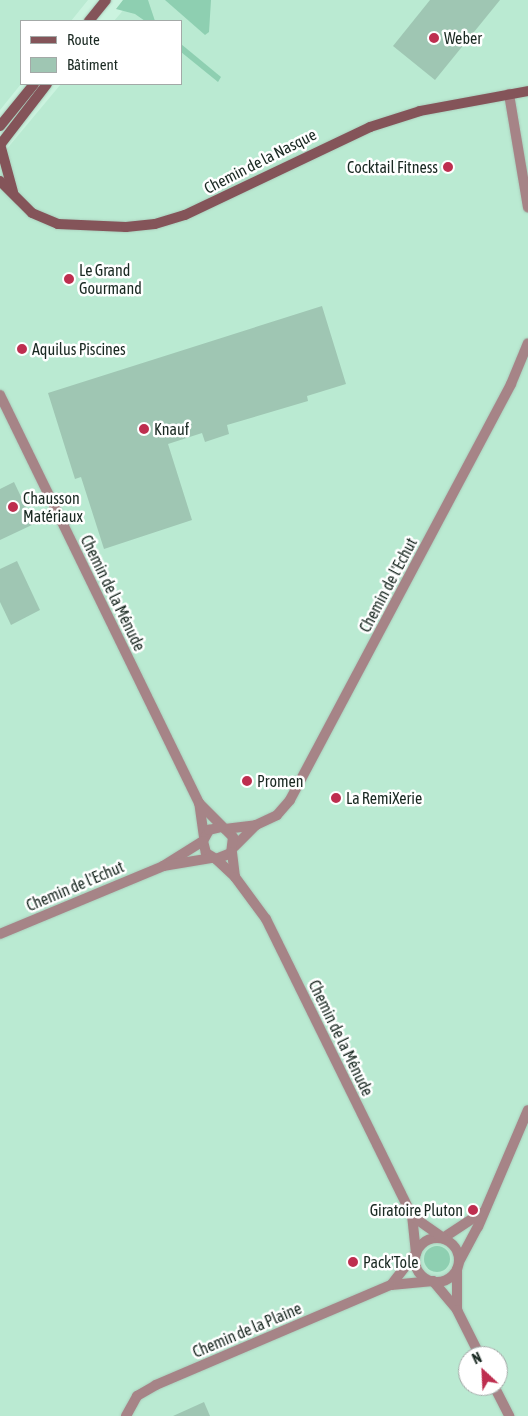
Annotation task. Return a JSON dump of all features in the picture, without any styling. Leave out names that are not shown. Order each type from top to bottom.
[{"type":"street","points":[[91,20],[106,0]]},
{"type":"street","points":[[0,126],[33,85]]},
{"type":"street","points":[[0,144],[46,85]]},
{"type":"street","name":"Chemin de la Nasque","points":[[0,181],[32,213],[58,224],[126,227],[155,224],[185,215],[370,127],[420,111],[528,91]]},
{"type":"street","points":[[509,94],[528,207]]},
{"type":"street","name":"Chemin de la Nasque","points":[[0,144],[13,193]]},
{"type":"street","name":"Chemin de l'Echut","points":[[223,828],[256,825],[277,815],[290,800],[506,392],[528,343]]},
{"type":"street","name":"Chemin de la Ménude","points":[[0,395],[199,803],[223,828]]},
{"type":"street","name":"Chemin de la Ménude","points":[[199,803],[203,839]]},
{"type":"street","name":"Chemin de l'Echut","points":[[233,850],[256,825]]},
{"type":"street","points":[[223,828],[233,837],[233,850],[214,858],[206,853],[203,839],[209,830],[223,828]]},
{"type":"street","name":"Chemin de l'Echut","points":[[0,934],[163,866],[203,839]]},
{"type":"street","name":"Chemin de la Ménude","points":[[233,850],[235,877]]},
{"type":"street","name":"Chemin de l'Echut","points":[[163,866],[214,858]]},
{"type":"street","name":"Chemin de la Ménude","points":[[214,858],[235,877],[269,925],[412,1216],[416,1253]]},
{"type":"street","points":[[433,1281],[446,1280],[458,1265],[478,1227],[482,1213],[528,1110]]},
{"type":"street","points":[[475,1346],[458,1310],[433,1281],[418,1270],[416,1253],[428,1240],[443,1238],[482,1213]]},
{"type":"street","name":"Chemin de la Ménude","points":[[412,1216],[443,1238]]},
{"type":"street","points":[[443,1238],[455,1247],[458,1265],[458,1310]]},
{"type":"street","name":"Chemin de la Plaine","points":[[391,1285],[416,1253]]},
{"type":"street","name":"Chemin de la Plaine","points":[[126,1416],[137,1396],[156,1385],[391,1285],[433,1281]]},
{"type":"street","points":[[499,1396],[509,1416]]},
{"type":"shaded area","points":[[0,0],[88,0],[72,20],[20,20],[20,85],[0,110]]},
{"type":"shaded area","points":[[123,0],[148,0],[155,20],[144,20],[135,14],[116,9]]},
{"type":"shaded area","points":[[132,0],[528,0],[528,1416],[0,1416],[0,157],[60,85],[182,85],[182,20],[115,20]]},
{"type":"shaded area","points":[[165,0],[211,0],[209,32],[205,35]]},
{"type":"shaded area","points":[[182,45],[221,77],[218,82],[182,53]]},
{"type":"shaded area","points":[[437,1246],[446,1250],[450,1259],[446,1268],[437,1272],[428,1268],[424,1259],[428,1250]]},
{"type":"building","name":"Weber","points":[[430,0],[500,0],[435,80],[393,46]]},
{"type":"building","name":"Knauf","points":[[322,306],[346,384],[307,396],[308,401],[227,425],[229,434],[205,442],[202,433],[168,444],[192,520],[104,549],[81,477],[75,479],[48,393]]},
{"type":"building","name":"Chausson Matériaux","points":[[14,482],[34,524],[0,540],[0,489]]},
{"type":"building","name":"Chausson Matériaux","points":[[17,561],[40,610],[11,625],[0,602],[0,569]]},
{"type":"building","points":[[204,1402],[210,1416],[173,1416]]},
{"type":"place","name":"Weber","points":[[434,38]]},
{"type":"place","name":"Cocktail Fitness","points":[[448,167]]},
{"type":"place","name":"Le Grand Gourmand","points":[[69,279]]},
{"type":"place","name":"Aquilus Piscines","points":[[22,349]]},
{"type":"place","name":"Knauf","points":[[144,429]]},
{"type":"place","name":"Chausson Matériaux","points":[[13,507]]},
{"type":"place","name":"Promen","points":[[247,781]]},
{"type":"place","name":"La RemiXerie","points":[[336,798]]},
{"type":"place","name":"Giratoire Pluton","points":[[473,1210]]},
{"type":"place","name":"Pack'Tole","points":[[353,1262]]}]
